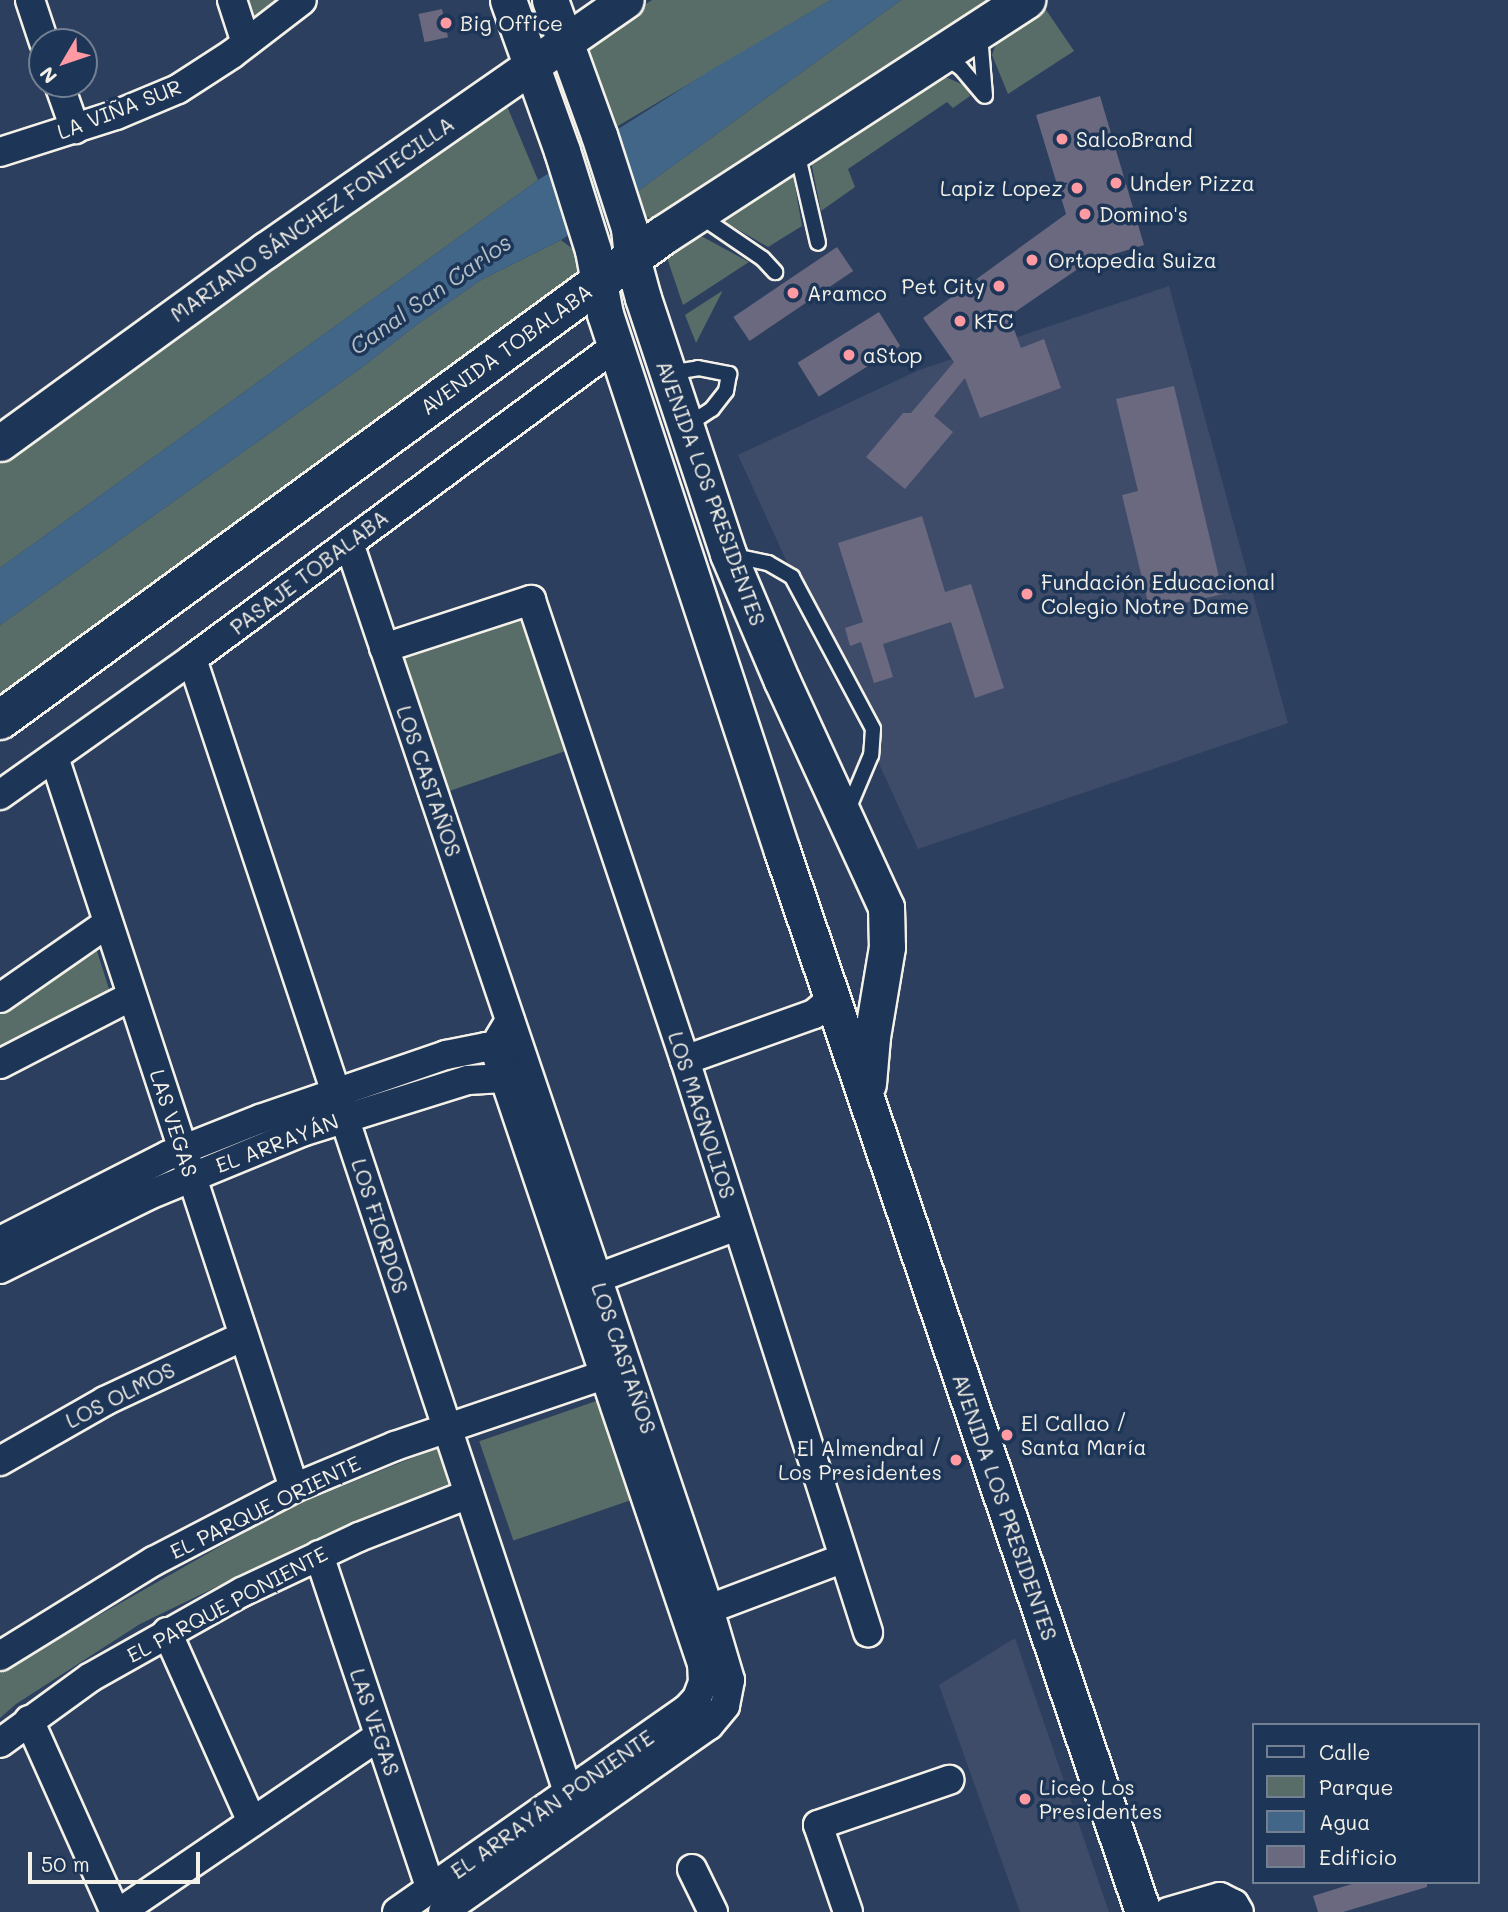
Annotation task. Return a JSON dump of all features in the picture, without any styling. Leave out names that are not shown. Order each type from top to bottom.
[{"type":"main road","name":"AVENIDA TOBALABA","points":[[0,720],[597,282],[629,239],[696,213],[1026,0]]},
{"type":"street","points":[[30,0],[39,28]]},
{"type":"street","points":[[232,0],[247,43]]},
{"type":"street","name":"AVENIDA LOS PRESIDENTES","points":[[508,0],[562,151],[590,241],[597,282],[659,480],[867,1102],[1143,1912]]},
{"type":"street","name":"AVENIDA LOS PRESIDENTES","points":[[550,0],[599,135],[676,402],[728,554],[782,681],[886,907],[887,947],[870,1054],[867,1102]]},
{"type":"street","name":"MARIANO SÁNCHEZ FONTECILLA","points":[[0,443],[266,250],[626,0]]},
{"type":"street","name":"LA VIÑA SUR","points":[[0,152],[75,129],[161,97],[247,43],[300,2]]},
{"type":"street","points":[[64,98],[75,129]]},
{"type":"street","name":"PASAJE TOBALABA","points":[[0,795],[192,659],[616,346]]},
{"type":"street","points":[[636,405],[642,411],[657,416],[668,414],[676,402]]},
{"type":"street","points":[[659,480],[675,464],[682,462],[698,467]]},
{"type":"street","name":"LOS CASTAÑOS","points":[[349,542],[510,1020],[507,1047],[616,1371],[702,1664],[715,1694]]},
{"type":"street","name":"LOS MAGNOLIOS","points":[[384,648],[531,600],[685,1060],[868,1632]]},
{"type":"street","name":"LOS FIORDOS","points":[[192,659],[568,1792]]},
{"type":"street","name":"LAS VEGAS","points":[[54,758],[294,1488]]},
{"type":"street","points":[[0,998],[108,923]]},
{"type":"street","points":[[685,1060],[814,1014],[834,997],[856,1003],[870,999],[881,990]]},
{"type":"street","points":[[0,1065],[132,996]]},
{"type":"street","name":"EL ARRAYÁN","points":[[0,1241],[183,1149],[335,1091],[446,1055],[507,1047]]},
{"type":"street","name":"EL ARRAYÁN","points":[[0,1269],[192,1177],[344,1118],[468,1080],[517,1077]]},
{"type":"street","points":[[586,1282],[737,1226]]},
{"type":"street","name":"LOS OLMOS","points":[[0,1461],[105,1401],[244,1336]]},
{"type":"street","name":"LOS CASTAÑOS","points":[[616,1371],[709,1609],[728,1670],[715,1694]]},
{"type":"street","name":"EL PARQUE ORIENTE","points":[[0,1656],[153,1561],[294,1488],[447,1429],[616,1371]]},
{"type":"street","name":"EL PARQUE PONIENTE","points":[[0,1742],[91,1677],[167,1632],[319,1555],[469,1494]]},
{"type":"street","name":"LAS VEGAS","points":[[319,1555],[437,1901]]},
{"type":"street","points":[[709,1609],[844,1558]]},
{"type":"street","points":[[167,1632],[252,1822]]},
{"type":"street","name":"EL ARRAYÁN PONIENTE","points":[[397,1912],[437,1901],[709,1725],[718,1716],[715,1694],[685,1710],[568,1792],[437,1901]]},
{"type":"street","points":[[30,1720],[117,1912],[379,1736]]},
{"type":"street","points":[[848,1912],[818,1825],[949,1780]]},
{"type":"street","points":[[692,1869],[713,1912]]},
{"type":"street","points":[[1168,1912],[1220,1897],[1228,1899],[1239,1912]]},
{"type":"lane","points":[[942,55],[961,68],[985,96],[980,60],[981,30]]},
{"type":"lane","points":[[796,147],[818,243]]},
{"type":"lane","points":[[696,213],[763,259],[775,272]]},
{"type":"lane","points":[[728,554],[768,564],[792,577],[873,729],[871,755],[845,816]]},
{"type":"shaded area","name":"Fundación Educacional Colegio Notre Dame","points":[[1169,286],[1288,723],[918,849],[738,455],[919,370]]},
{"type":"shaded area","name":"Liceo Los Presidentes","points":[[1015,1638],[1109,1912],[1020,1912],[939,1685]]},
{"type":"green space","points":[[245,0],[286,0],[252,24]]},
{"type":"green space","points":[[652,0],[831,0],[606,133],[579,48]]},
{"type":"green space","points":[[901,0],[1006,0],[655,221],[646,216],[637,205],[638,191]]},
{"type":"green space","points":[[1042,4],[1074,51],[1008,94],[992,55],[999,34]]},
{"type":"green space","points":[[933,75],[968,87],[970,96],[953,108],[947,102],[848,169],[855,187],[821,211],[811,162]]},
{"type":"green space","points":[[504,99],[538,180],[0,568],[0,452]]},
{"type":"green space","points":[[792,169],[802,226],[768,247],[720,219]]},
{"type":"green space","points":[[703,237],[749,262],[683,305],[666,255],[690,238]]},
{"type":"green space","points":[[561,240],[574,250],[580,264],[574,279],[0,717],[0,625],[481,280]]},
{"type":"green space","points":[[722,292],[696,343],[685,315]]},
{"type":"green space","points":[[527,613],[574,748],[443,793],[397,658]]},
{"type":"green space","points":[[95,945],[110,992],[0,1050],[0,1012]]},
{"type":"green space","points":[[605,1398],[639,1497],[513,1541],[479,1441]]},
{"type":"green space","points":[[449,1443],[460,1479],[309,1542],[140,1624],[16,1704],[0,1718],[0,1673],[8,1667],[286,1509]]},
{"type":"water","name":"Canal San Carlos","points":[[831,0],[901,0],[638,191],[561,240],[481,280],[419,323],[361,368],[0,625],[0,568],[538,180],[711,70]]},
{"type":"building","points":[[442,9],[448,37],[425,42],[419,14]]},
{"type":"building","points":[[1100,96],[1144,245],[1088,262],[1009,316],[1021,348],[1044,339],[1061,388],[980,418],[965,378],[934,416],[953,432],[905,489],[866,457],[903,413],[911,413],[954,362],[923,318],[1066,214],[1036,115]]},
{"type":"building","name":"Aramco","points":[[837,247],[853,271],[750,341],[733,317]]},
{"type":"building","name":"aStop","points":[[879,312],[900,346],[819,397],[798,363]]},
{"type":"building","points":[[1174,386],[1223,594],[1150,611],[1122,495],[1138,491],[1116,399]]},
{"type":"building","points":[[922,516],[945,592],[971,584],[1004,688],[975,698],[951,622],[883,644],[893,677],[874,683],[861,642],[850,646],[845,628],[863,622],[838,543]]},
{"type":"building","points":[[1352,1884],[1427,1884],[1427,1887],[1343,1912],[1318,1912],[1313,1896]]},
{"type":"place","name":"Big Office","points":[[446,23]]},
{"type":"place","name":"SalcoBrand","points":[[1062,139]]},
{"type":"place","name":"Under Pizza","points":[[1116,183]]},
{"type":"place","name":"Lapiz Lopez","points":[[1077,188]]},
{"type":"place","name":"Domino's","points":[[1085,214]]},
{"type":"place","name":"Ortopedia Suiza","points":[[1032,260]]},
{"type":"place","name":"Pet City","points":[[999,286]]},
{"type":"place","name":"Aramco","points":[[793,293]]},
{"type":"place","name":"KFC","points":[[960,321]]},
{"type":"place","name":"aStop","points":[[849,355]]},
{"type":"place","name":"Fundación Educacional Colegio Notre Dame","points":[[1027,594]]},
{"type":"place","name":"El Callao / Santa María","points":[[1007,1435]]},
{"type":"place","name":"El Almendral / Los Presidentes","points":[[956,1460]]},
{"type":"place","name":"Liceo Los Presidentes","points":[[1025,1799]]}]
